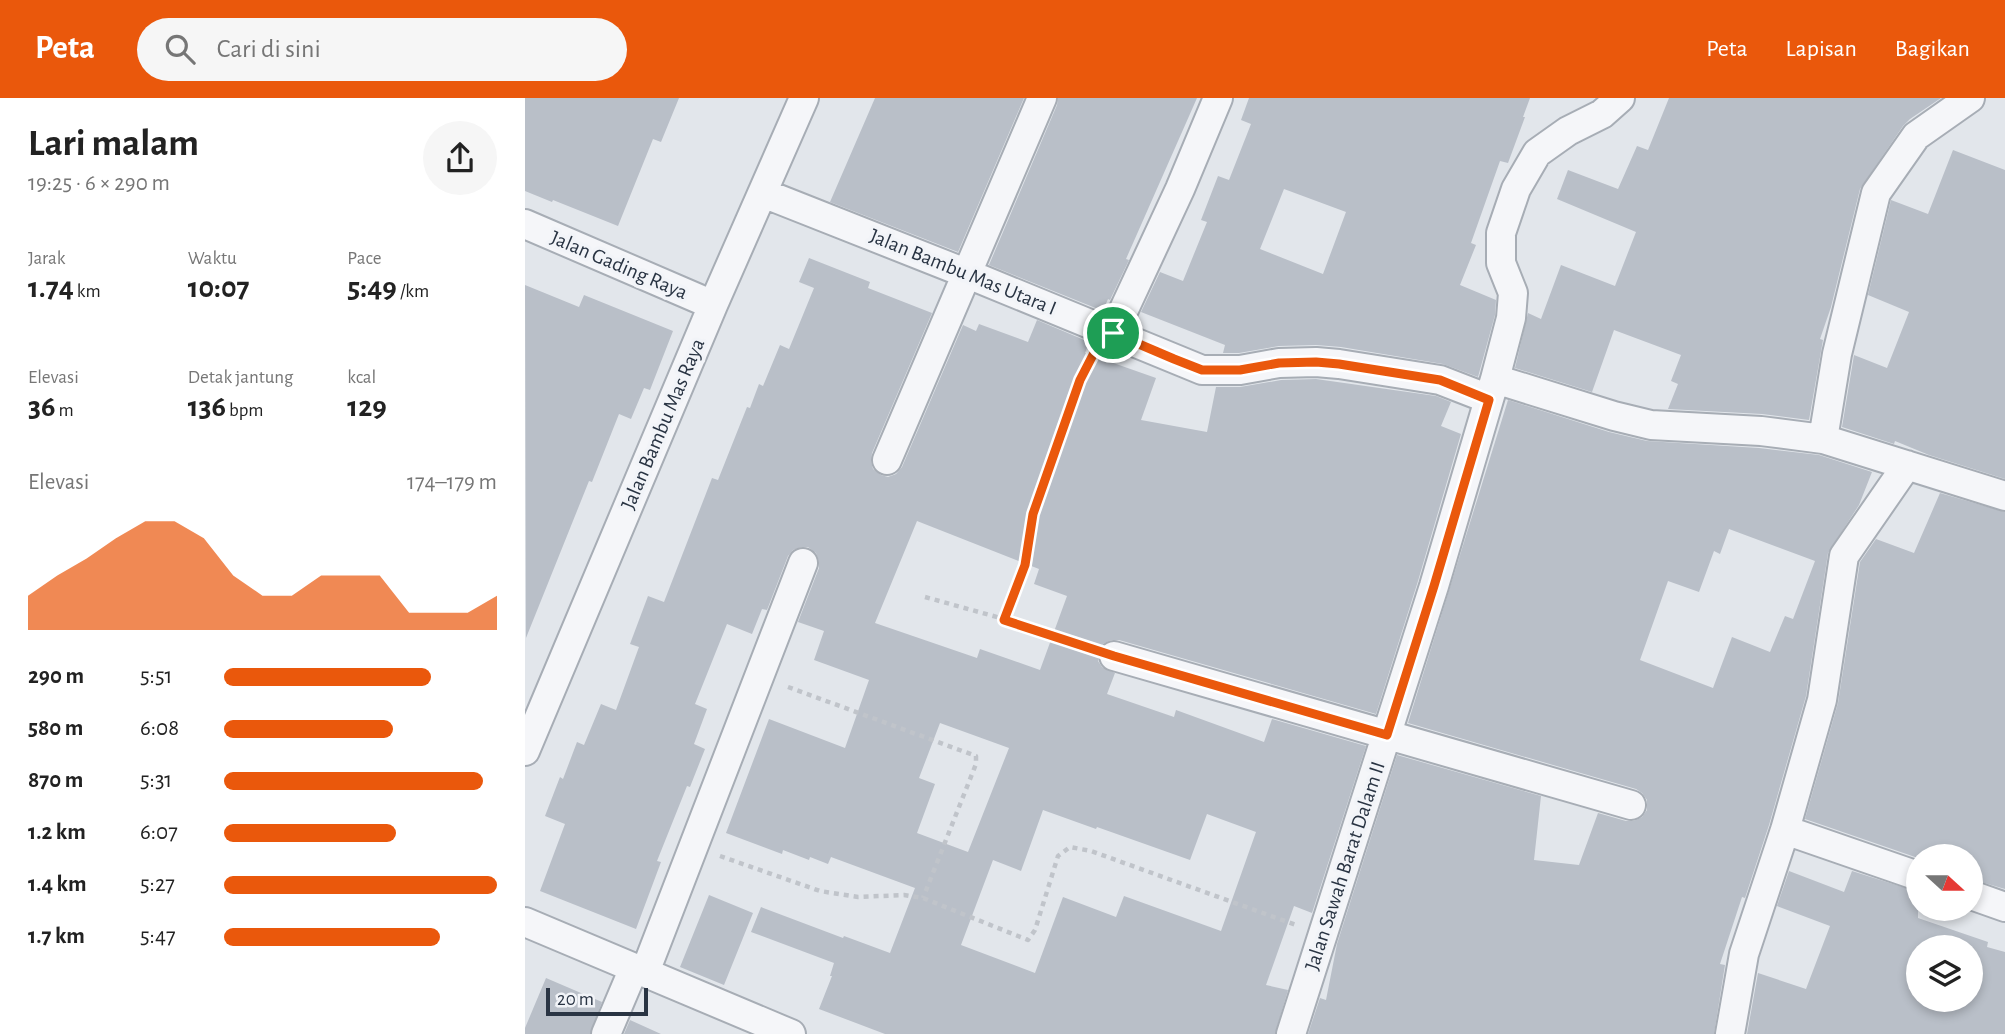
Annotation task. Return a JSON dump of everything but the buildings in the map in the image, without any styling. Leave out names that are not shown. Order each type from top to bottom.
[{"type":"street","points":[[887,460],[1042,98]]},
{"type":"street","points":[[1113,333],[1219,98]]},
{"type":"street","name":"Jalan Sawah Barat Dalam II","points":[[1291,1034],[1434,586],[1511,318],[1513,293],[1501,263],[1501,233],[1516,189],[1537,152],[1568,131],[1602,114],[1620,98]]},
{"type":"street","points":[[1823,439],[1837,354],[1876,193],[1916,136],[1970,98]]},
{"type":"street","name":"Jalan Bambu Mas Raya","points":[[525,751],[763,193],[800,99]]},
{"type":"street","name":"Jalan Bambu Mas Utara I","points":[[763,193],[1202,370],[1240,370],[1291,363],[1339,364],[1492,389]]},
{"type":"street","name":"Jalan Gading Raya","points":[[525,224],[713,305]]},
{"type":"street","points":[[1492,389],[1651,425],[1761,431],[1823,439],[2005,496]]},
{"type":"street","points":[[1730,1034],[1744,954],[1785,830],[1822,700],[1844,556],[1907,465]]},
{"type":"street","points":[[606,1034],[640,970],[694,847],[803,564]]},
{"type":"street","points":[[1114,656],[1632,805]]},
{"type":"street","points":[[1785,830],[1906,872]]},
{"type":"street","points":[[1983,899],[2005,906]]},
{"type":"street","points":[[525,922],[791,1034]]},
{"type":"path","points":[[1004,620],[1025,565],[1033,514],[1080,380],[1095,351],[1113,333]]},
{"type":"path","points":[[925,597],[1114,656]]},
{"type":"path","points":[[760,676],[976,756],[976,764],[923,898]]},
{"type":"path","points":[[694,847],[820,891],[858,897],[904,895],[923,898],[1028,940],[1035,930],[1058,856],[1070,847],[1091,851],[1323,934]]},
{"type":"route","points":[[1113,333],[1202,370],[1240,370],[1279,363],[1339,364],[1421,375],[1489,400],[1387,735],[1114,656],[1004,620],[1025,565],[1033,514],[1080,380],[1095,351],[1113,333]]}]
